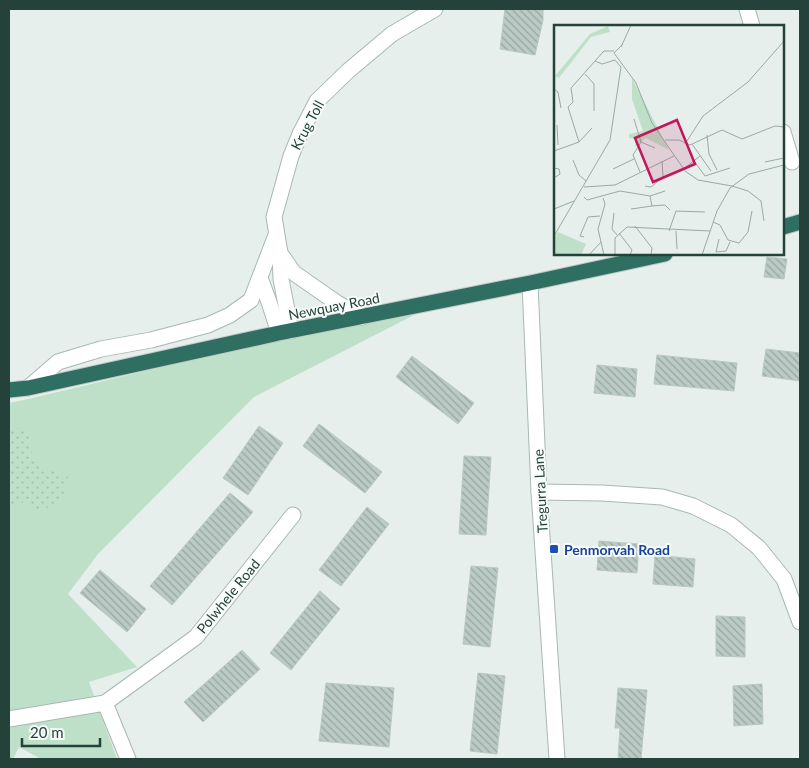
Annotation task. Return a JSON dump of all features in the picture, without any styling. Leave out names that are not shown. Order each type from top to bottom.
[{"type":"highway","points":[[784,227],[800,222]]},
{"type":"highway","name":"Newquay Road","points":[[9,390],[28,388],[285,332],[660,255]]},
{"type":"street","name":"Krug Toll","points":[[276,235],[274,217],[283,182],[300,134],[317,101],[348,72],[418,13],[435,9]]},
{"type":"street","points":[[747,9],[752,25]]},
{"type":"street","points":[[784,135],[792,162]]},
{"type":"street","points":[[276,235],[280,253],[285,332]]},
{"type":"street","points":[[28,388],[58,362],[101,349],[151,340],[208,325],[230,315],[251,300],[276,235]]},
{"type":"street","points":[[280,253],[294,274],[337,303],[362,317]]},
{"type":"street","points":[[260,278],[285,332]]},
{"type":"street","name":"Tregurra Lane","points":[[530,283],[539,492],[557,759]]},
{"type":"street","points":[[539,492],[602,492],[662,497],[694,506],[731,525],[759,548],[784,579],[800,622]]},
{"type":"street","name":"Polwhele Road","points":[[106,702],[196,636],[294,515]]},
{"type":"street","points":[[9,719],[106,702],[128,759]]},
{"type":"green space","points":[[414,315],[254,397],[98,554],[68,594],[137,667],[89,682],[117,759],[41,759],[19,747],[13,759],[9,759],[9,403],[268,343]]},
{"type":"green space","points":[[26,426],[35,465],[68,475],[66,491],[62,500],[53,506],[38,511],[25,502],[9,506],[9,431]]},
{"type":"building","points":[[505,9],[543,9],[543,20],[535,55],[500,49]]},
{"type":"building","points":[[767,257],[787,259],[784,279],[764,277]]},
{"type":"building","points":[[766,349],[800,353],[800,381],[762,376]]},
{"type":"building","points":[[657,355],[737,363],[734,391],[654,384]]},
{"type":"building","points":[[412,356],[474,403],[458,424],[396,377]]},
{"type":"building","points":[[597,365],[637,369],[635,397],[594,393]]},
{"type":"building","points":[[319,424],[382,472],[365,493],[303,446]]},
{"type":"building","points":[[259,426],[283,443],[248,495],[223,478]]},
{"type":"building","points":[[464,456],[491,457],[486,535],[459,534]]},
{"type":"building","points":[[230,493],[253,512],[172,605],[150,586]]},
{"type":"building","points":[[367,507],[389,524],[341,586],[319,570]]},
{"type":"building","points":[[599,541],[639,544],[637,573],[597,570]]},
{"type":"building","points":[[655,555],[695,559],[693,587],[653,584]]},
{"type":"building","points":[[471,566],[498,568],[490,647],[463,644]]},
{"type":"building","points":[[100,570],[146,609],[127,632],[80,593]]},
{"type":"building","points":[[320,591],[340,609],[291,670],[270,653]]},
{"type":"building","points":[[716,616],[745,617],[745,657],[716,656]]},
{"type":"building","points":[[242,650],[260,669],[203,722],[184,702]]},
{"type":"building","points":[[478,673],[505,676],[497,754],[470,751]]},
{"type":"building","points":[[326,683],[394,688],[389,747],[319,741]]},
{"type":"building","points":[[762,684],[763,724],[734,726],[733,686]]},
{"type":"building","points":[[618,688],[647,690],[641,759],[618,759],[620,728],[615,728]]},
{"type":"place","name":"Penmorvah Road","points":[[554,549]]}]
